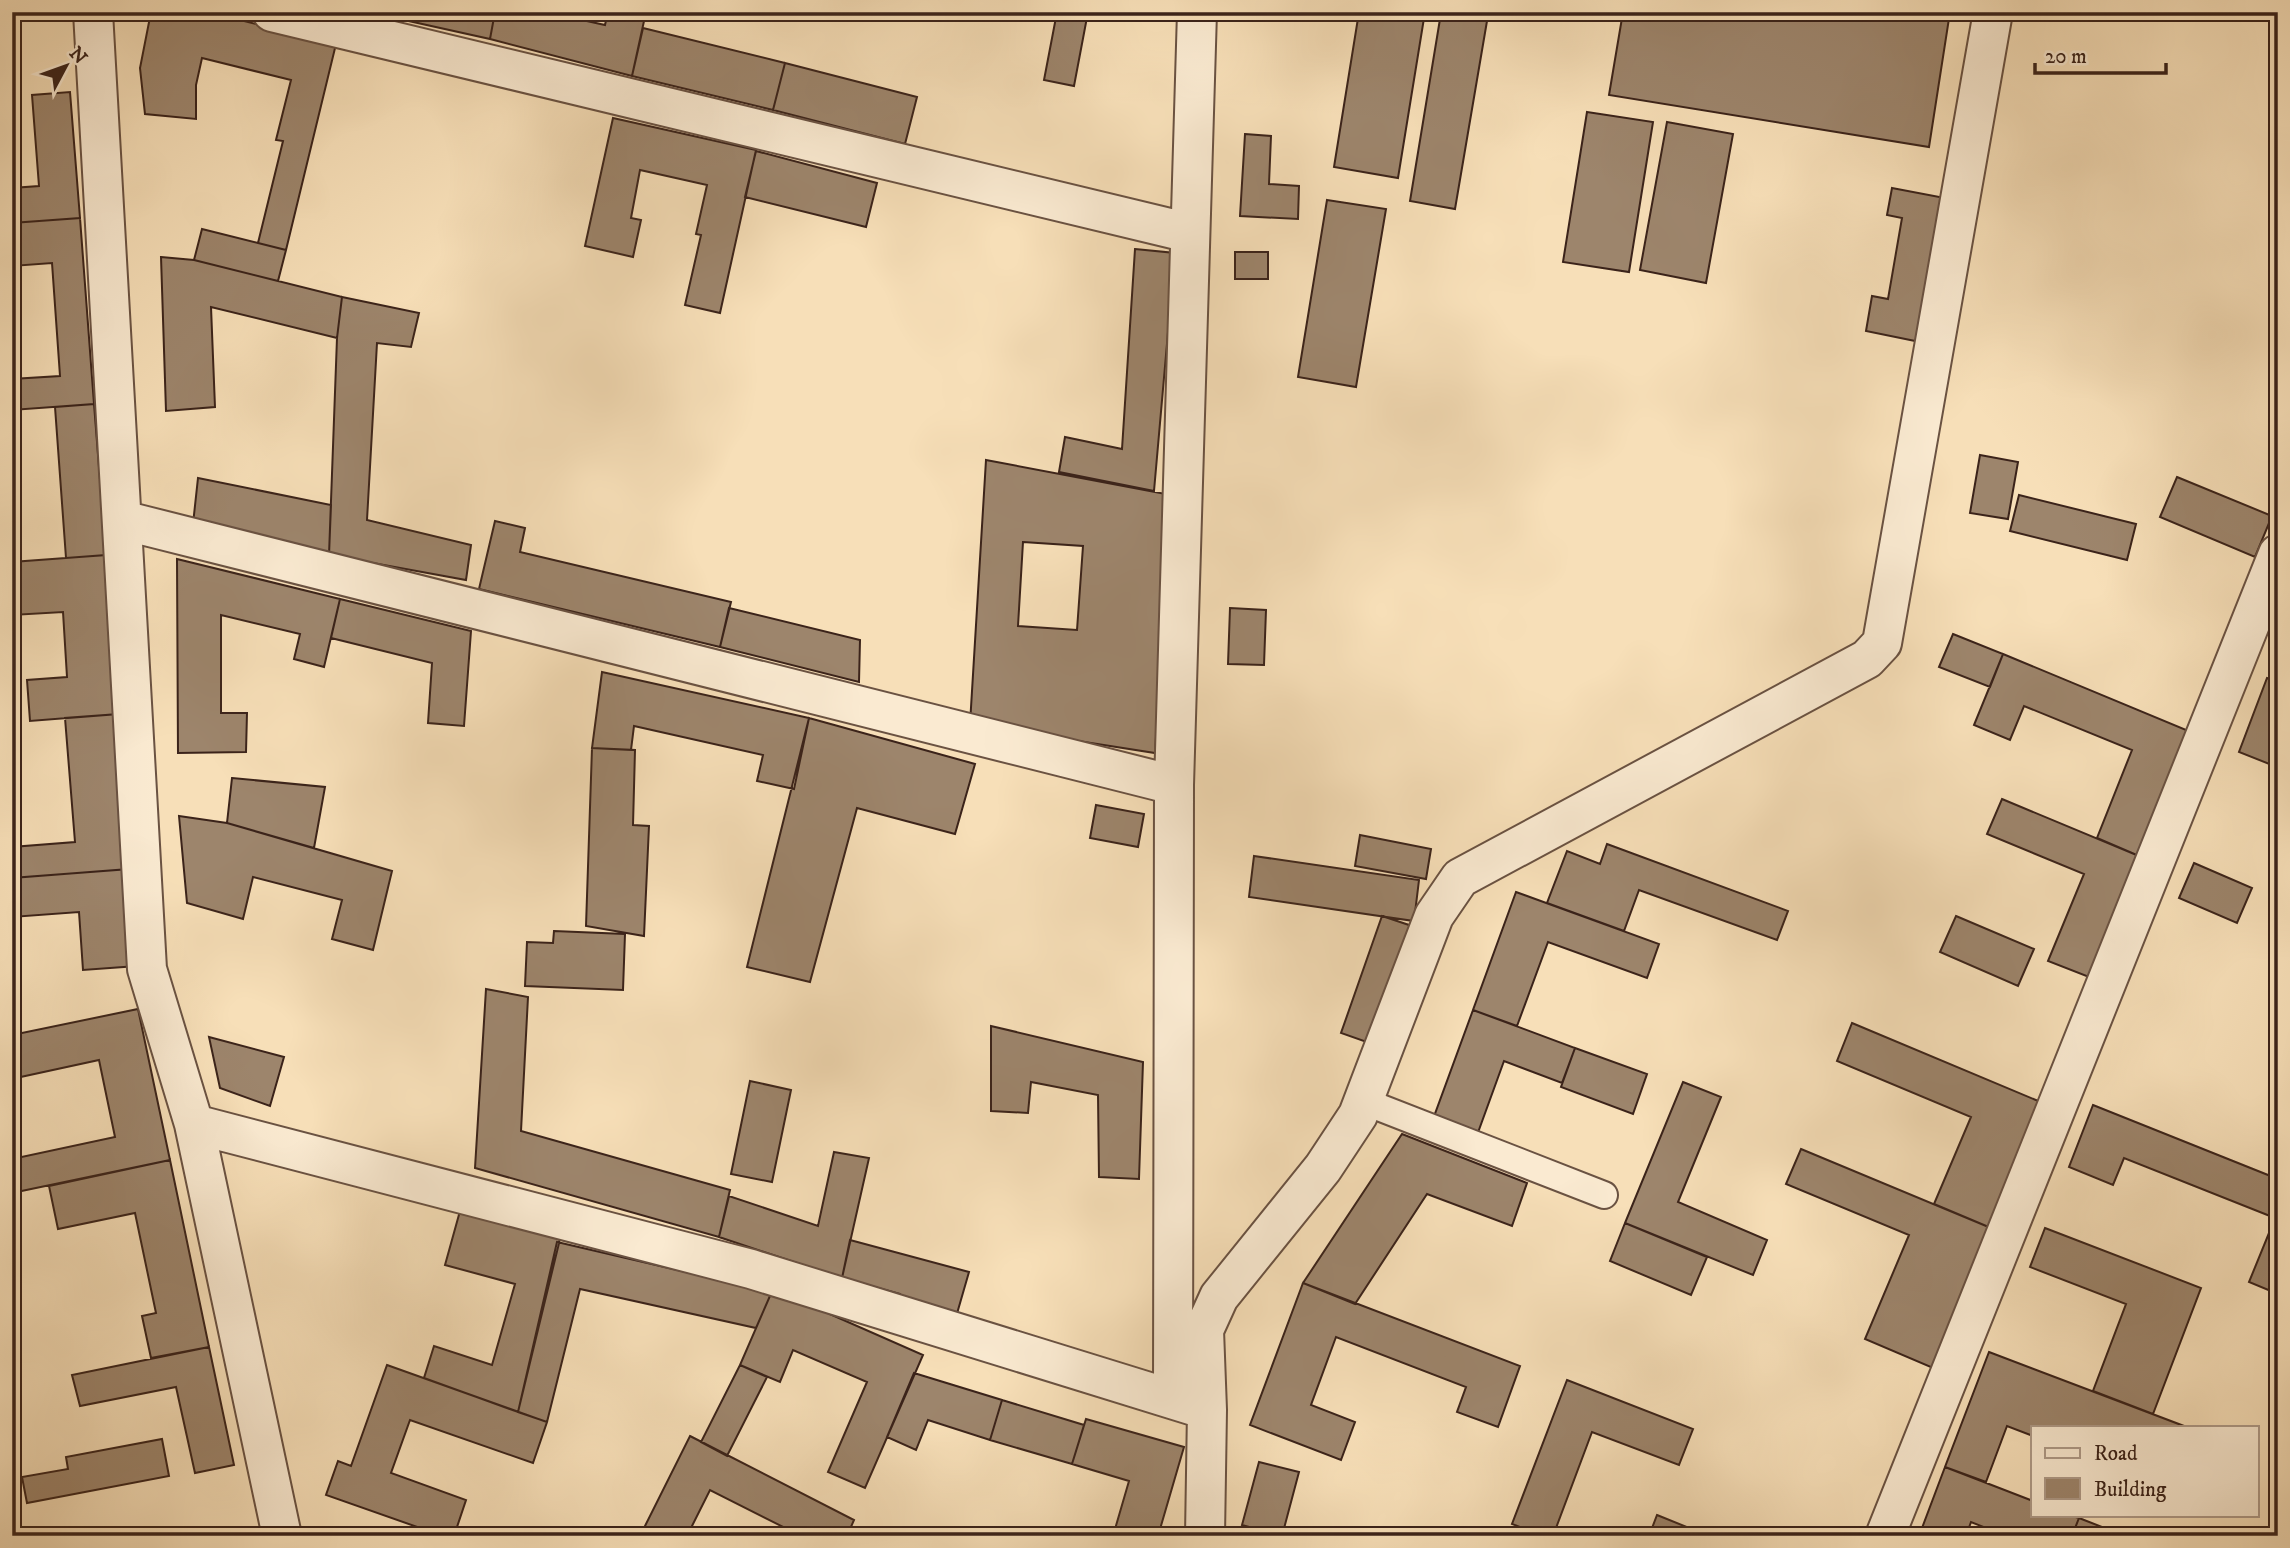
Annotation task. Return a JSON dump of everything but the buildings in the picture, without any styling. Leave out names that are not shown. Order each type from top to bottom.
[{"type":"street","points":[[93,12],[146,969],[194,1124],[282,1536]]},
{"type":"street","points":[[272,12],[1190,233]]},
{"type":"street","points":[[1197,12],[1174,785],[1190,1405],[1205,1536]]},
{"type":"street","points":[[1190,1405],[1204,1330],[1219,1297],[1323,1168],[1358,1115],[1433,916],[1460,878],[1867,659],[1882,643],[1993,12]]},
{"type":"street","points":[[122,520],[1174,785]]},
{"type":"street","points":[[1885,1536],[2278,554]]},
{"type":"street","points":[[194,1124],[751,1269],[1190,1405]]},
{"type":"lane","points":[[1363,1101],[1604,1195]]}]
